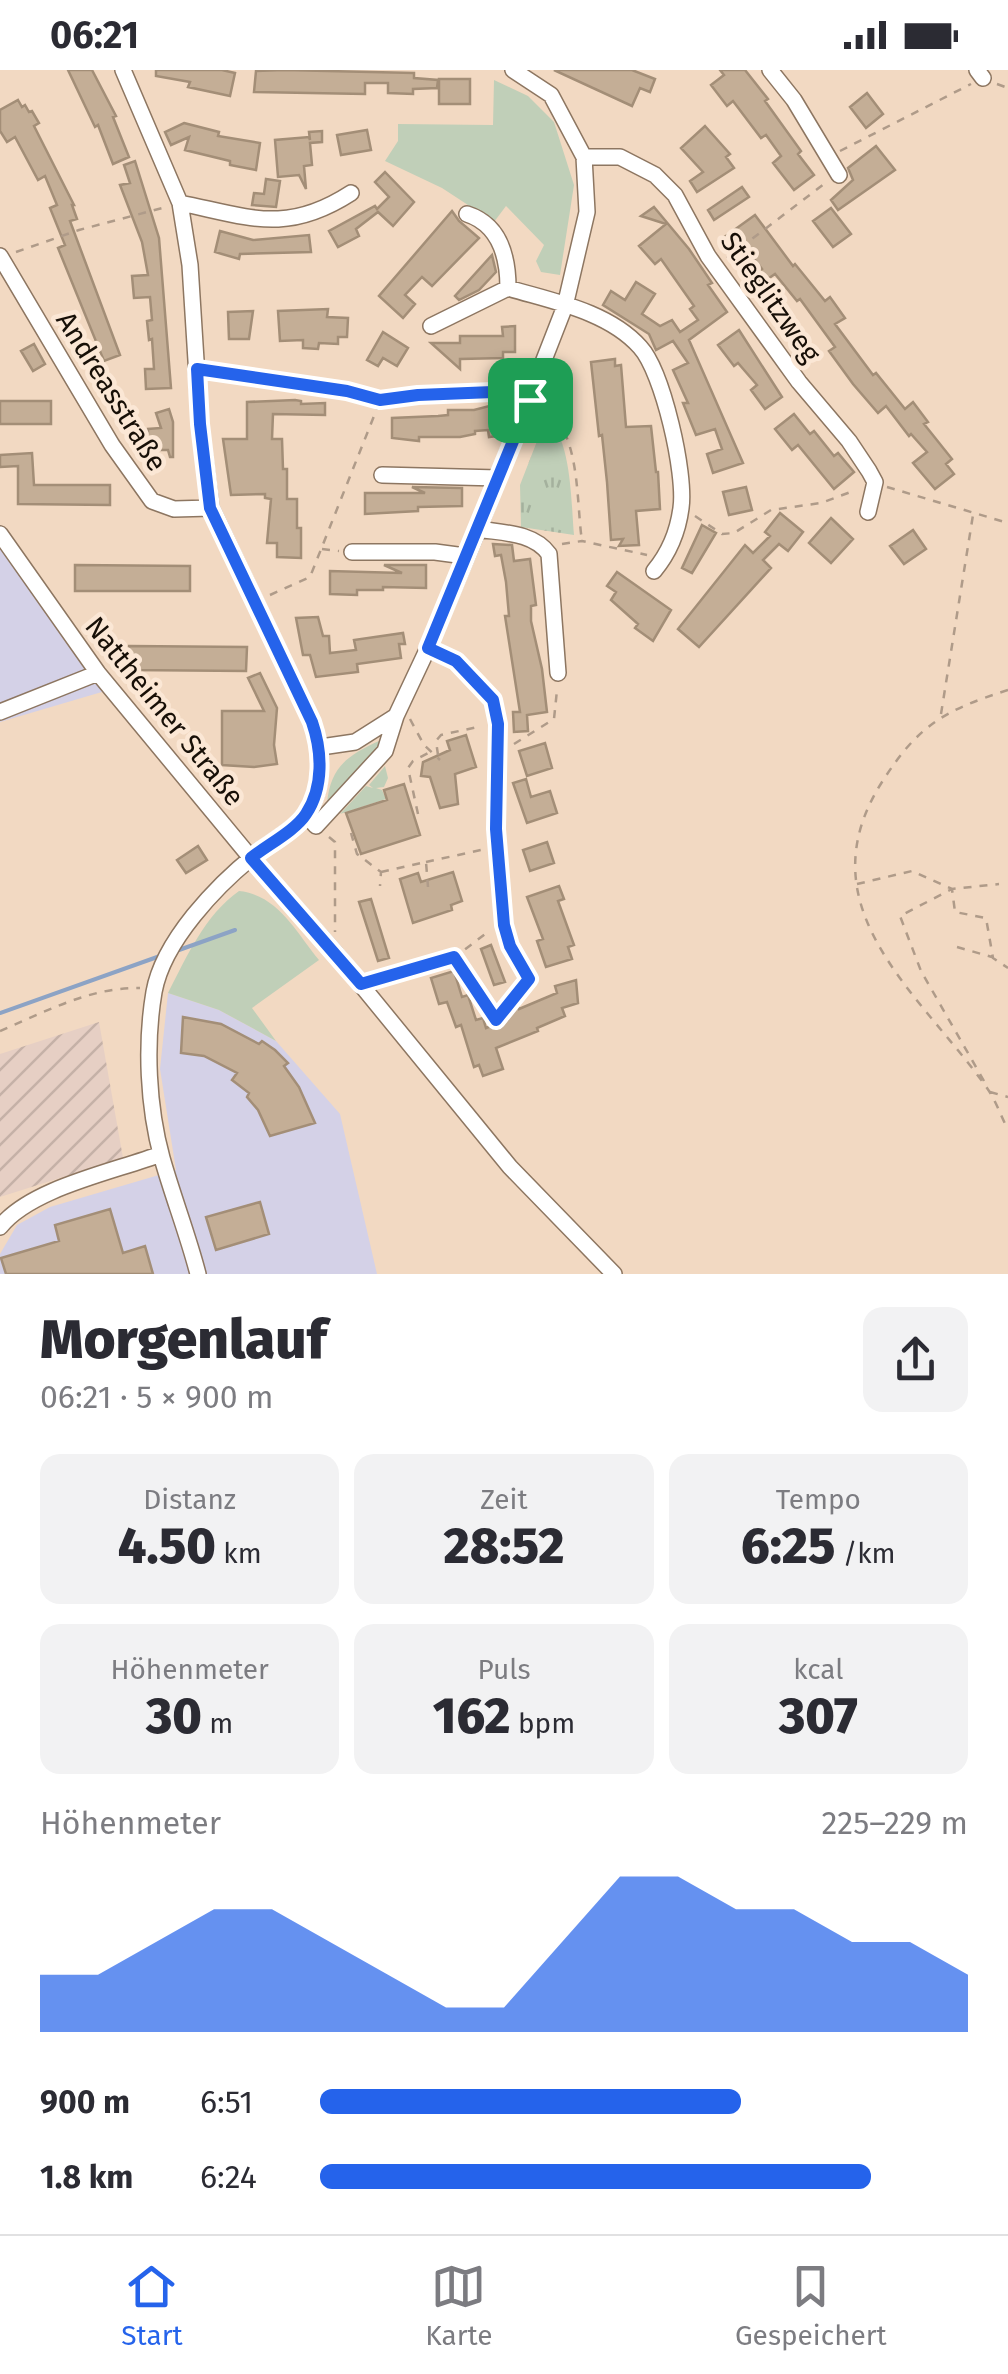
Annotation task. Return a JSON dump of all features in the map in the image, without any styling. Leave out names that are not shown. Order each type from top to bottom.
[{"type":"street","points":[[122,70],[180,203],[190,265],[200,424],[210,508],[321,747],[311,821]]},
{"type":"street","points":[[198,1274],[161,1154],[149,1066],[154,989],[179,936],[202,904],[251,858],[311,821],[385,751],[398,711],[428,648],[530,400],[565,306],[587,212],[584,156],[551,95],[513,70]]},
{"type":"street","points":[[770,70],[830,156],[832,179]]},
{"type":"street","name":"Stieglitzweg","points":[[584,156],[620,158],[655,175],[675,195],[708,256],[800,382],[849,441],[875,482]]},
{"type":"street","points":[[180,203],[263,222],[285,221],[320,210],[351,193]]},
{"type":"street","points":[[468,214],[477,217],[503,244],[508,288]]},
{"type":"street","name":"Andreasstraße","points":[[0,257],[112,445],[152,501],[174,509],[210,508]]},
{"type":"street","points":[[431,326],[508,288],[565,306],[620,330],[640,347],[656,371],[682,480],[676,533],[654,571]]},
{"type":"street","points":[[197,369],[347,391]]},
{"type":"street","points":[[418,395],[493,392],[530,400]]},
{"type":"street","points":[[382,475],[498,478]]},
{"type":"street","points":[[868,512],[875,482]]},
{"type":"street","points":[[478,530],[518,535],[544,547],[549,554],[558,674]]},
{"type":"street","name":"Nattheimer Straße","points":[[0,534],[98,674],[510,1166],[614,1274]]},
{"type":"street","points":[[352,552],[465,556]]},
{"type":"street","points":[[428,648],[456,661],[493,700],[498,724],[496,829],[504,925],[510,946],[529,979]]},
{"type":"street","points":[[0,712],[98,674]]},
{"type":"street","points":[[321,747],[355,742],[398,711]]},
{"type":"street","points":[[0,1227],[13,1211],[50,1193],[161,1154]]},
{"type":"path","points":[[830,156],[980,74]]},
{"type":"path","points":[[728,256],[832,179]]},
{"type":"path","points":[[0,257],[78,230],[180,203]]},
{"type":"path","points":[[347,391],[380,400],[418,395]]},
{"type":"path","points":[[255,601],[310,577],[380,400]]},
{"type":"path","points":[[530,400],[554,414],[564,432],[570,450],[582,542]]},
{"type":"path","points":[[682,506],[722,534],[734,533],[771,510],[821,503],[875,482],[1008,523]]},
{"type":"path","points":[[941,716],[974,514]]},
{"type":"path","points":[[544,547],[582,542],[632,551]]},
{"type":"path","points":[[525,739],[554,719],[558,674]]},
{"type":"path","points":[[1008,690],[941,716],[912,740],[867,806],[854,842],[855,884],[867,926],[892,968],[990,1092],[1008,1097]]},
{"type":"path","points":[[398,711],[439,758],[436,741],[441,735],[498,724]]},
{"type":"path","points":[[418,814],[408,768],[412,761],[432,751]]},
{"type":"path","points":[[311,821],[334,842],[335,953]]},
{"type":"path","points":[[351,833],[357,854],[381,872],[478,850]]},
{"type":"path","points":[[426,862],[428,888]]},
{"type":"path","points":[[855,884],[912,871],[952,888]]},
{"type":"path","points":[[380,886],[381,872]]},
{"type":"path","points":[[999,884],[952,888],[900,916],[921,971],[1008,1130]]},
{"type":"path","points":[[952,888],[954,912],[986,918],[993,958]]},
{"type":"path","points":[[361,984],[454,957],[482,933]]},
{"type":"path","points":[[956,947],[993,958],[1008,968]]},
{"type":"path","points":[[454,957],[496,1020],[529,979]]},
{"type":"path","points":[[0,1031],[88,994],[112,989],[154,989]]},
{"type":"shaded area","points":[[0,542],[112,689],[0,722]]},
{"type":"shaded area","points":[[168,993],[219,1010],[276,1041],[340,1114],[377,1274],[0,1274],[0,1254],[17,1225],[50,1207],[176,1170],[160,1069]]},
{"type":"shaded area","points":[[99,1022],[123,1158],[0,1197],[0,1054]]},
{"type":"green space","points":[[494,80],[528,96],[554,122],[574,185],[560,275],[541,272],[536,261],[544,245],[506,206],[494,222],[442,188],[385,161],[398,141],[398,124],[493,125]]},
{"type":"green space","points":[[546,418],[555,427],[565,455],[574,535],[521,527],[520,485]]},
{"type":"green space","points":[[379,741],[381,745],[327,804],[332,781],[342,764]]},
{"type":"green space","points":[[385,766],[388,778],[384,787],[376,788],[382,790],[386,799],[340,814],[366,786],[373,788],[369,785]]},
{"type":"green space","points":[[239,891],[275,907],[319,960],[252,1008],[276,1041],[219,1010],[168,993],[207,924]]},
{"type":"building","points":[[68,70],[92,70],[116,116],[113,117],[129,157],[113,164],[98,125],[95,127]]},
{"type":"building","points":[[156,70],[235,73],[230,96],[188,87],[190,82],[156,76]]},
{"type":"building","points":[[554,70],[632,70],[655,79],[650,92],[640,88],[632,106]]},
{"type":"building","points":[[720,70],[745,70],[801,151],[798,154],[814,175],[794,190],[773,163],[781,156],[766,135],[761,138],[733,101],[727,106],[711,85],[724,75]]},
{"type":"building","points":[[256,71],[414,73],[414,78],[438,80],[437,88],[413,89],[413,94],[388,93],[388,83],[365,83],[365,94],[254,92]]},
{"type":"building","points":[[439,79],[470,79],[470,104],[439,104]]},
{"type":"building","points":[[867,93],[883,114],[866,128],[850,107]]},
{"type":"building","points":[[18,100],[39,123],[34,126],[74,205],[77,219],[70,221],[120,355],[104,361],[58,248],[65,245],[50,208],[57,205],[45,176],[38,180],[15,137],[7,142],[0,131],[0,110]]},
{"type":"building","points":[[184,123],[219,132],[218,136],[260,143],[256,170],[185,150],[189,137],[171,145],[165,132]]},
{"type":"building","points":[[705,126],[730,154],[726,157],[734,168],[697,192],[690,181],[703,172],[681,148]]},
{"type":"building","points":[[367,130],[371,150],[341,155],[337,135]]},
{"type":"building","points":[[322,131],[322,142],[310,143],[312,165],[304,166],[306,189],[299,175],[278,177],[275,140],[310,140],[309,132]]},
{"type":"building","points":[[876,146],[895,170],[838,210],[831,200],[853,180],[848,168]]},
{"type":"building","points":[[135,161],[159,238],[171,388],[146,389],[145,369],[154,369],[147,321],[152,320],[150,297],[134,298],[132,276],[148,275],[142,242],[120,185],[130,183],[124,165]]},
{"type":"building","points":[[385,172],[414,202],[393,226],[378,212],[356,229],[359,236],[338,247],[329,231],[375,206],[377,209],[389,197],[375,182]]},
{"type":"building","points":[[266,179],[280,181],[276,207],[252,205],[254,193],[264,194]]},
{"type":"building","points":[[742,187],[749,197],[714,220],[708,210]]},
{"type":"building","points":[[654,207],[689,249],[727,312],[689,340],[743,463],[713,473],[707,454],[722,449],[715,429],[696,435],[683,403],[688,403],[673,370],[688,363],[673,341],[656,350],[649,334],[603,305],[611,291],[625,300],[636,282],[655,294],[642,314],[660,326],[672,320],[680,332],[698,320],[690,309],[694,306],[661,259],[655,264],[639,246],[666,224],[641,216]]},
{"type":"building","points":[[831,208],[851,234],[833,247],[813,221]]},
{"type":"building","points":[[452,211],[479,238],[432,286],[422,277],[405,295],[415,304],[403,318],[379,296]]},
{"type":"building","points":[[755,215],[825,301],[830,297],[845,318],[835,324],[873,375],[876,373],[905,409],[913,402],[928,422],[924,424],[952,459],[946,464],[954,474],[935,489],[913,463],[927,452],[886,406],[878,413],[853,384],[829,351],[835,347],[800,299],[797,301],[775,274],[756,287],[749,278],[762,269],[740,240],[730,248],[723,238]]},
{"type":"building","points":[[220,231],[253,240],[309,235],[311,252],[240,254],[239,259],[215,252]]},
{"type":"building","points":[[492,255],[496,272],[479,290],[459,300],[455,296]]},
{"type":"building","points":[[328,309],[327,317],[348,318],[347,337],[338,337],[338,344],[319,343],[318,349],[303,348],[303,340],[280,341],[278,311]]},
{"type":"building","points":[[253,311],[249,339],[229,339],[228,312]]},
{"type":"building","points":[[515,326],[515,352],[503,352],[503,358],[460,359],[460,369],[431,343],[460,343],[460,336],[503,336],[502,327]]},
{"type":"building","points":[[739,330],[782,397],[765,409],[751,390],[757,385],[738,363],[734,366],[718,345]]},
{"type":"building","points":[[383,332],[408,348],[397,366],[383,358],[378,366],[367,360]]},
{"type":"building","points":[[34,344],[45,364],[33,371],[21,351]]},
{"type":"building","points":[[615,359],[615,366],[621,365],[626,427],[651,426],[658,472],[660,509],[636,511],[639,545],[619,546],[623,539],[611,540],[591,362]]},
{"type":"building","points":[[295,400],[301,404],[325,403],[325,415],[273,414],[272,439],[282,439],[287,499],[297,499],[301,558],[277,557],[277,543],[267,543],[271,499],[265,498],[265,494],[231,495],[223,439],[247,439],[247,402]]},
{"type":"building","points":[[0,401],[51,401],[51,424],[0,424]]},
{"type":"building","points":[[497,404],[497,417],[506,416],[506,426],[498,428],[498,436],[489,437],[488,430],[460,437],[419,437],[419,441],[392,438],[392,418],[448,415],[448,410],[474,410]]},
{"type":"building","points":[[169,409],[173,457],[168,450],[142,450],[142,434],[161,428],[156,413]]},
{"type":"building","points":[[794,414],[810,434],[814,431],[834,456],[838,453],[854,472],[834,489],[798,445],[792,450],[775,429]]},
{"type":"building","points":[[32,453],[34,485],[110,485],[110,505],[18,504],[18,466],[0,467],[0,455]]},
{"type":"building","points":[[412,487],[462,488],[462,506],[365,514],[365,493],[425,493]]},
{"type":"building","points":[[746,487],[752,510],[729,515],[723,492]]},
{"type":"building","points":[[780,513],[803,532],[788,551],[779,544],[763,560],[771,568],[699,647],[678,629],[745,545],[753,553],[770,536],[765,532]]},
{"type":"building","points":[[831,518],[853,539],[831,563],[809,543]]},
{"type":"building","points":[[702,525],[716,533],[692,573],[682,568]]},
{"type":"building","points":[[913,530],[926,549],[904,564],[890,546]]},
{"type":"building","points":[[493,544],[512,545],[514,561],[530,559],[536,605],[531,606],[531,621],[547,712],[527,715],[528,731],[514,732],[513,712],[520,712],[505,616],[509,616],[506,582],[501,555],[495,556]]},
{"type":"building","points":[[75,565],[190,566],[190,591],[75,591]]},
{"type":"building","points":[[384,565],[426,565],[426,588],[383,587],[357,590],[357,595],[330,594],[330,571],[402,573]]},
{"type":"building","points":[[617,572],[671,610],[653,641],[635,628],[638,624],[611,600],[616,592],[607,586]]},
{"type":"building","points":[[318,617],[323,636],[329,636],[330,653],[356,650],[354,640],[403,633],[405,644],[399,644],[401,658],[357,664],[358,672],[316,677],[310,655],[303,655],[296,618]]},
{"type":"building","points":[[129,646],[247,647],[246,671],[129,670]]},
{"type":"building","points":[[260,673],[277,708],[277,764],[222,765],[222,711],[264,711],[248,678]]},
{"type":"building","points":[[466,735],[476,767],[455,774],[458,804],[440,808],[430,777],[421,776],[423,762],[450,750],[447,741]]},
{"type":"building","points":[[545,743],[552,768],[527,776],[519,751]]},
{"type":"building","points":[[526,779],[531,797],[550,791],[557,813],[527,823],[513,783]]},
{"type":"building","points":[[404,784],[420,835],[361,854],[346,813],[387,800],[384,790]]},
{"type":"building","points":[[547,842],[554,863],[530,871],[523,850]]},
{"type":"building","points":[[198,846],[207,860],[186,873],[177,860]]},
{"type":"building","points":[[453,872],[462,901],[451,905],[452,910],[413,923],[400,879],[418,873],[421,882]]},
{"type":"building","points":[[559,886],[564,899],[558,901],[574,945],[568,947],[572,959],[546,967],[537,941],[543,939],[527,897]]},
{"type":"building","points":[[371,899],[389,958],[378,961],[359,902]]},
{"type":"building","points":[[491,945],[505,982],[494,985],[481,949]]},
{"type":"building","points":[[454,971],[462,997],[468,995],[476,1020],[483,1018],[486,1028],[507,1020],[500,1003],[515,998],[519,1009],[557,993],[555,986],[576,980],[578,1003],[562,1008],[565,1016],[537,1028],[538,1031],[496,1048],[503,1069],[483,1076],[479,1065],[474,1067],[461,1025],[456,1027],[447,1002],[439,1004],[431,978]]},
{"type":"building","points":[[183,1017],[221,1024],[275,1050],[288,1063],[284,1066],[299,1087],[315,1123],[270,1136],[247,1097],[249,1093],[232,1080],[237,1073],[204,1056],[181,1053]]},
{"type":"building","points":[[260,1202],[269,1234],[216,1250],[206,1217]]},
{"type":"building","points":[[110,1209],[123,1253],[145,1246],[153,1274],[6,1274],[1,1258],[59,1241],[55,1225]]},
{"type":"waterway","points":[[179,950],[235,930]]},
{"type":"waterway","points":[[0,1013],[160,956]]},
{"type":"route","points":[[197,369],[347,391],[380,400],[493,392],[530,400],[428,648],[456,661],[493,700],[498,724],[496,829],[504,925],[510,946],[529,979],[496,1020],[454,957],[361,984],[251,858],[306,816],[318,786],[321,747],[210,508],[197,369]]}]
